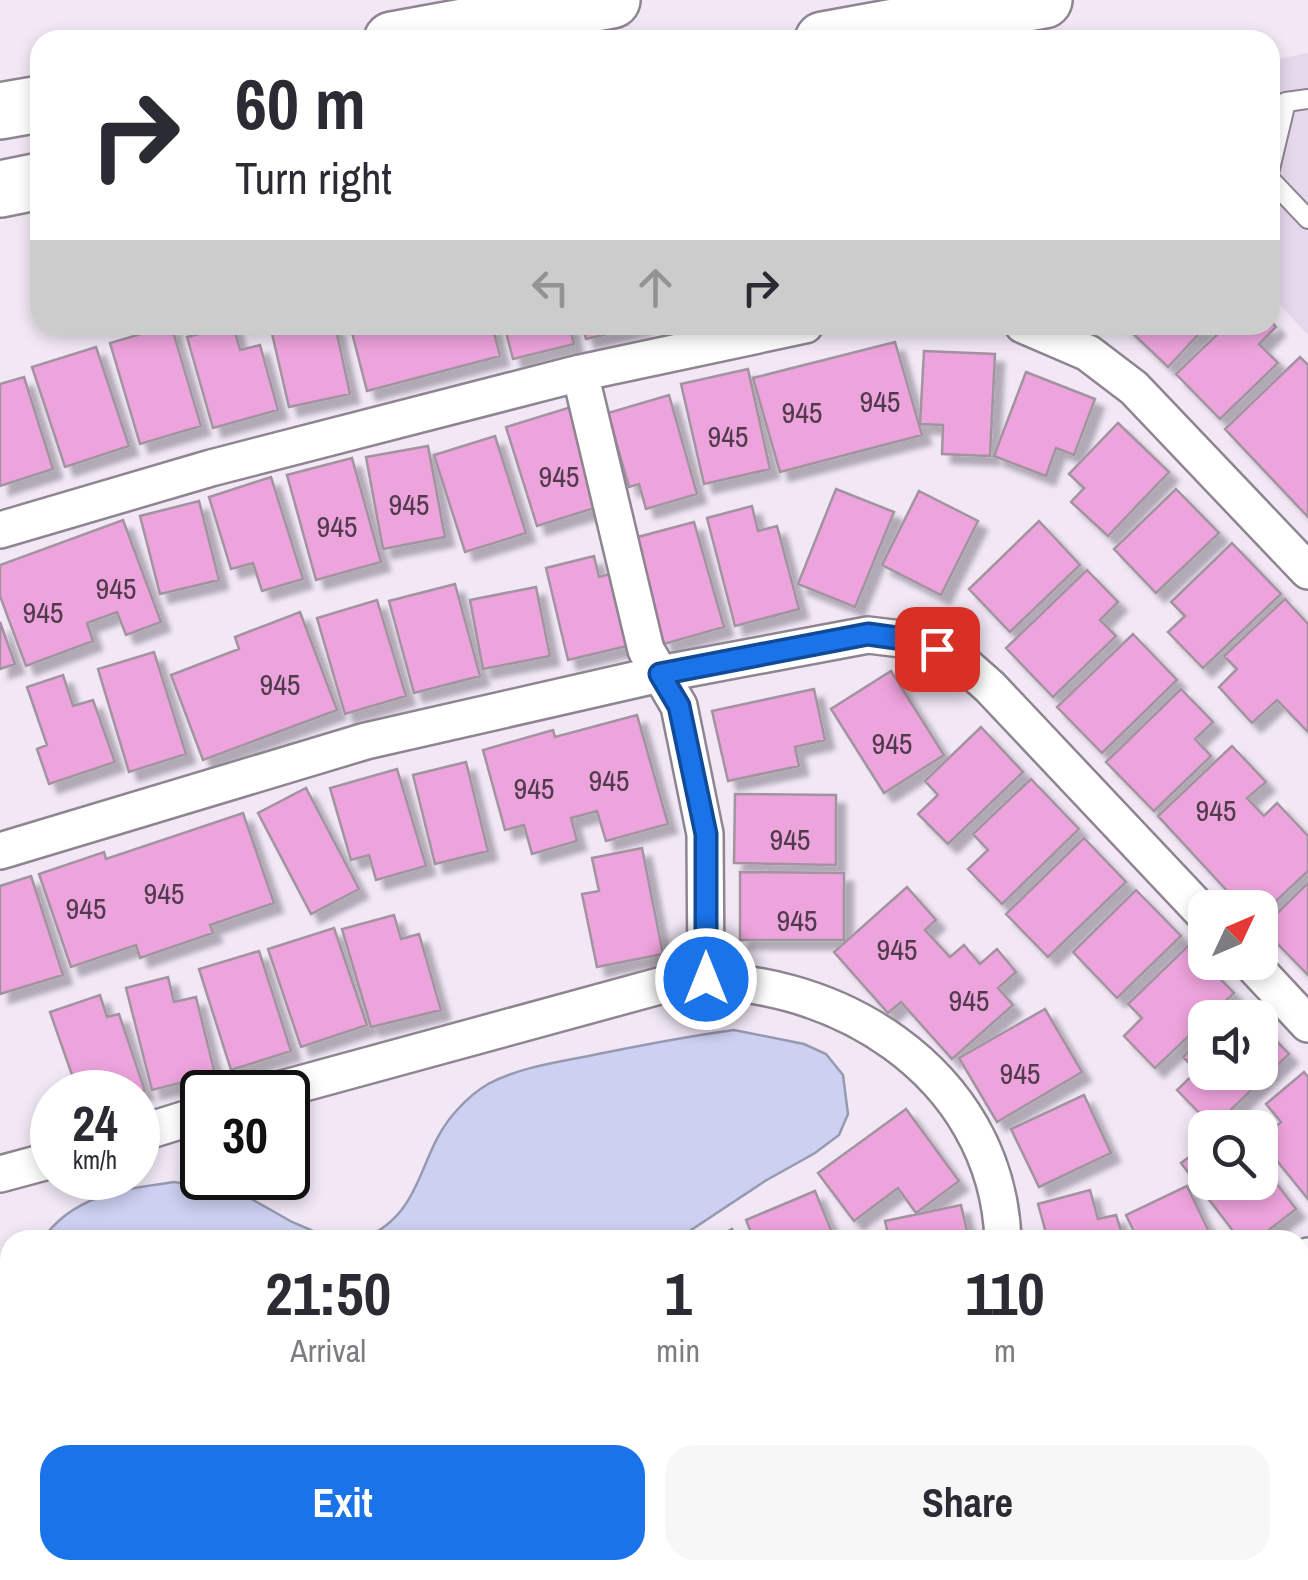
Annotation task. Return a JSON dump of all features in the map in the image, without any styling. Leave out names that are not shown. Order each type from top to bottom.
[{"type":"highway","points":[[447,30],[612,0]]},
{"type":"highway","points":[[878,30],[1044,0]]},
{"type":"highway","points":[[0,111],[30,106]]},
{"type":"highway","points":[[0,189],[30,184]]},
{"type":"street","points":[[0,530],[211,468],[580,374],[759,335]]},
{"type":"street","points":[[1046,335],[1088,353],[1134,388],[1308,571]]},
{"type":"street","points":[[580,374],[646,650],[679,706],[706,834],[706,979]]},
{"type":"street","points":[[0,851],[366,742],[660,674],[868,634],[918,641],[956,656],[1188,897]]},
{"type":"street","points":[[1267,980],[1308,1024]]},
{"type":"street","points":[[310,1080],[674,982],[740,981],[858,1017],[910,1052],[948,1092],[982,1148],[1002,1213],[1003,1230]]},
{"type":"street","points":[[0,1174],[30,1166]]},
{"type":"lane","points":[[1280,127],[1286,102],[1308,98]]},
{"type":"lane","points":[[1280,190],[1308,219]]},
{"type":"shaded area","points":[[1308,53],[1308,335],[1280,305],[1280,59]]},
{"type":"water","points":[[734,1030],[804,1044],[826,1054],[843,1075],[848,1114],[839,1135],[691,1230],[379,1230],[410,1198],[444,1126],[488,1084],[542,1065]]},
{"type":"water","points":[[174,1182],[180,1183],[180,1200],[253,1200],[311,1230],[50,1230],[93,1200],[160,1200],[160,1184]]},
{"type":"building","points":[[137,335],[174,335],[201,426],[140,444],[110,343]]},
{"type":"building","points":[[236,335],[240,350],[260,345],[278,410],[213,428],[187,337]]},
{"type":"building","points":[[272,335],[337,335],[350,394],[289,407]]},
{"type":"building","points":[[353,335],[495,335],[500,356],[367,391]]},
{"type":"building","points":[[507,335],[572,335],[574,344],[513,359]]},
{"type":"building","points":[[1134,335],[1198,335],[1168,367]]},
{"type":"building","points":[[1217,335],[1268,335],[1259,344],[1278,363],[1220,419],[1176,374]]},
{"type":"building","points":[[895,342],[922,435],[780,472],[753,378]]},
{"type":"building","points":[[96,347],[129,446],[65,467],[32,367]]},
{"type":"building","points":[[924,351],[995,354],[990,456],[942,454],[943,425],[920,424]]},
{"type":"building","points":[[1300,357],[1308,365],[1308,517],[1225,429]]},
{"type":"building","points":[[748,369],[770,469],[704,484],[681,384]]},
{"type":"building","points":[[1026,372],[1095,399],[1074,455],[1056,448],[1046,476],[994,456]]},
{"type":"building","points":[[24,377],[53,469],[0,486],[0,384]]},
{"type":"building","points":[[669,395],[697,494],[646,509],[639,484],[629,487],[608,413]]},
{"type":"building","points":[[571,407],[601,506],[537,526],[506,427]]},
{"type":"building","points":[[1118,423],[1169,472],[1108,536],[1071,502],[1084,488],[1069,474]]},
{"type":"building","points":[[495,436],[526,533],[465,552],[434,455]]},
{"type":"building","points":[[428,446],[445,537],[383,549],[366,457]]},
{"type":"building","points":[[352,458],[381,562],[316,580],[287,475]]},
{"type":"building","points":[[271,477],[303,579],[262,591],[253,563],[231,569],[209,497]]},
{"type":"building","points":[[836,489],[894,512],[855,607],[798,584]]},
{"type":"building","points":[[1176,489],[1219,533],[1156,593],[1114,549]]},
{"type":"building","points":[[919,491],[978,521],[941,595],[882,565]]},
{"type":"building","points":[[199,501],[219,580],[160,594],[140,516]]},
{"type":"building","points":[[752,506],[758,531],[777,526],[799,609],[735,626],[707,518]]},
{"type":"building","points":[[123,520],[161,622],[126,635],[117,612],[87,623],[93,641],[26,666],[0,596],[0,565]]},
{"type":"building","points":[[1039,521],[1080,565],[1010,632],[969,589]]},
{"type":"building","points":[[694,522],[724,627],[664,644],[634,538]]},
{"type":"building","points":[[1232,543],[1281,594],[1203,668],[1168,632],[1185,616],[1171,602]]},
{"type":"building","points":[[594,556],[599,577],[610,574],[627,646],[568,660],[546,568]]},
{"type":"building","points":[[1087,570],[1118,602],[1100,620],[1116,636],[1053,697],[1006,648]]},
{"type":"building","points":[[455,584],[480,676],[414,693],[389,601]]},
{"type":"building","points":[[536,587],[550,656],[483,669],[470,600]]},
{"type":"building","points":[[1285,599],[1308,624],[1308,732],[1277,700],[1252,723],[1219,687],[1237,669],[1224,656]]},
{"type":"building","points":[[377,600],[406,696],[345,714],[317,618]]},
{"type":"building","points":[[300,612],[337,710],[203,760],[171,675],[239,649],[235,637]]},
{"type":"building","points":[[0,622],[15,664],[0,669]]},
{"type":"building","points":[[1133,634],[1177,680],[1102,753],[1057,707]]},
{"type":"building","points":[[154,652],[186,754],[129,772],[98,669]]},
{"type":"building","points":[[891,671],[944,755],[884,793],[831,709]]},
{"type":"building","points":[[63,675],[73,706],[93,700],[115,762],[49,784],[37,749],[47,745],[27,687]]},
{"type":"building","points":[[814,689],[825,740],[795,747],[799,766],[728,781],[712,711]]},
{"type":"building","points":[[1181,689],[1213,722],[1195,739],[1211,756],[1154,811],[1106,762]]},
{"type":"building","points":[[637,715],[668,824],[606,841],[597,811],[571,818],[577,841],[532,854],[524,825],[505,830],[483,750],[553,730],[555,737]]},
{"type":"building","points":[[981,727],[1023,772],[948,844],[918,814],[938,795],[925,781]]},
{"type":"building","points":[[1232,746],[1266,782],[1247,798],[1264,816],[1277,803],[1308,836],[1308,871],[1278,899],[1278,890],[1226,890],[1158,816]]},
{"type":"building","points":[[466,762],[488,851],[435,864],[413,775]]},
{"type":"building","points":[[397,769],[426,866],[376,880],[369,855],[351,860],[330,788]]},
{"type":"building","points":[[1031,779],[1079,829],[1002,904],[968,869],[988,850],[973,834]]},
{"type":"building","points":[[306,788],[359,889],[311,914],[258,813]]},
{"type":"building","points":[[735,794],[836,795],[836,865],[734,863]]},
{"type":"building","points":[[243,813],[274,903],[210,925],[213,933],[140,958],[136,945],[71,967],[39,874],[104,852],[106,859]]},
{"type":"building","points":[[1084,838],[1126,882],[1048,957],[1006,914]]},
{"type":"building","points":[[642,848],[663,954],[597,967],[582,894],[599,891],[592,858]]},
{"type":"building","points":[[740,872],[844,873],[844,940],[740,940]]},
{"type":"building","points":[[31,876],[63,975],[0,994],[0,886]]},
{"type":"building","points":[[1308,883],[1308,975],[1278,944],[1278,912]]},
{"type":"building","points":[[907,887],[936,920],[925,930],[950,957],[964,945],[980,964],[997,949],[1016,972],[998,988],[1013,1005],[952,1059],[901,1002],[888,1013],[834,952]]},
{"type":"building","points":[[1136,890],[1181,936],[1117,998],[1073,952]]},
{"type":"building","points":[[394,915],[401,939],[419,934],[441,1010],[371,1027],[342,929]]},
{"type":"building","points":[[334,928],[367,1025],[301,1047],[268,949]]},
{"type":"building","points":[[1188,946],[1188,980],[1221,980],[1234,993],[1227,1000],[1188,1000],[1188,1037],[1155,1068],[1124,1036],[1142,1018],[1128,1004]]},
{"type":"building","points":[[259,951],[291,1051],[231,1070],[199,969]]},
{"type":"building","points":[[168,977],[174,1002],[196,997],[214,1070],[180,1070],[180,1083],[160,1088],[160,1070],[147,1070],[126,988]]},
{"type":"building","points":[[100,995],[107,1017],[119,1014],[138,1070],[70,1070],[50,1012]]},
{"type":"building","points":[[1045,1009],[1082,1072],[997,1122],[959,1058]]},
{"type":"building","points":[[1278,1043],[1289,1054],[1278,1065]]},
{"type":"building","points":[[1304,1072],[1308,1077],[1308,1199],[1278,1162],[1281,1122],[1278,1110],[1271,1110],[1266,1104]]},
{"type":"building","points":[[1188,1080],[1188,1090],[1252,1090],[1231,1110],[1196,1110],[1177,1090]]},
{"type":"building","points":[[1084,1095],[1111,1153],[1039,1187],[1011,1129]]},
{"type":"building","points":[[906,1109],[959,1181],[916,1213],[898,1188],[854,1221],[818,1173]]},
{"type":"building","points":[[1187,1186],[1188,1200],[1194,1200],[1208,1230],[1133,1230],[1126,1215]]},
{"type":"building","points":[[1278,1186],[1296,1209],[1269,1230],[1232,1230],[1209,1200],[1278,1200]]},
{"type":"building","points":[[1090,1190],[1098,1219],[1116,1215],[1121,1230],[1045,1230],[1038,1204]]},
{"type":"building","points":[[815,1191],[831,1230],[750,1230],[746,1220]]},
{"type":"building","points":[[961,1205],[967,1230],[887,1230],[885,1221]]},
{"type":"route","points":[[706,979],[706,834],[679,706],[660,674],[868,634],[918,641],[937,649]]}]
